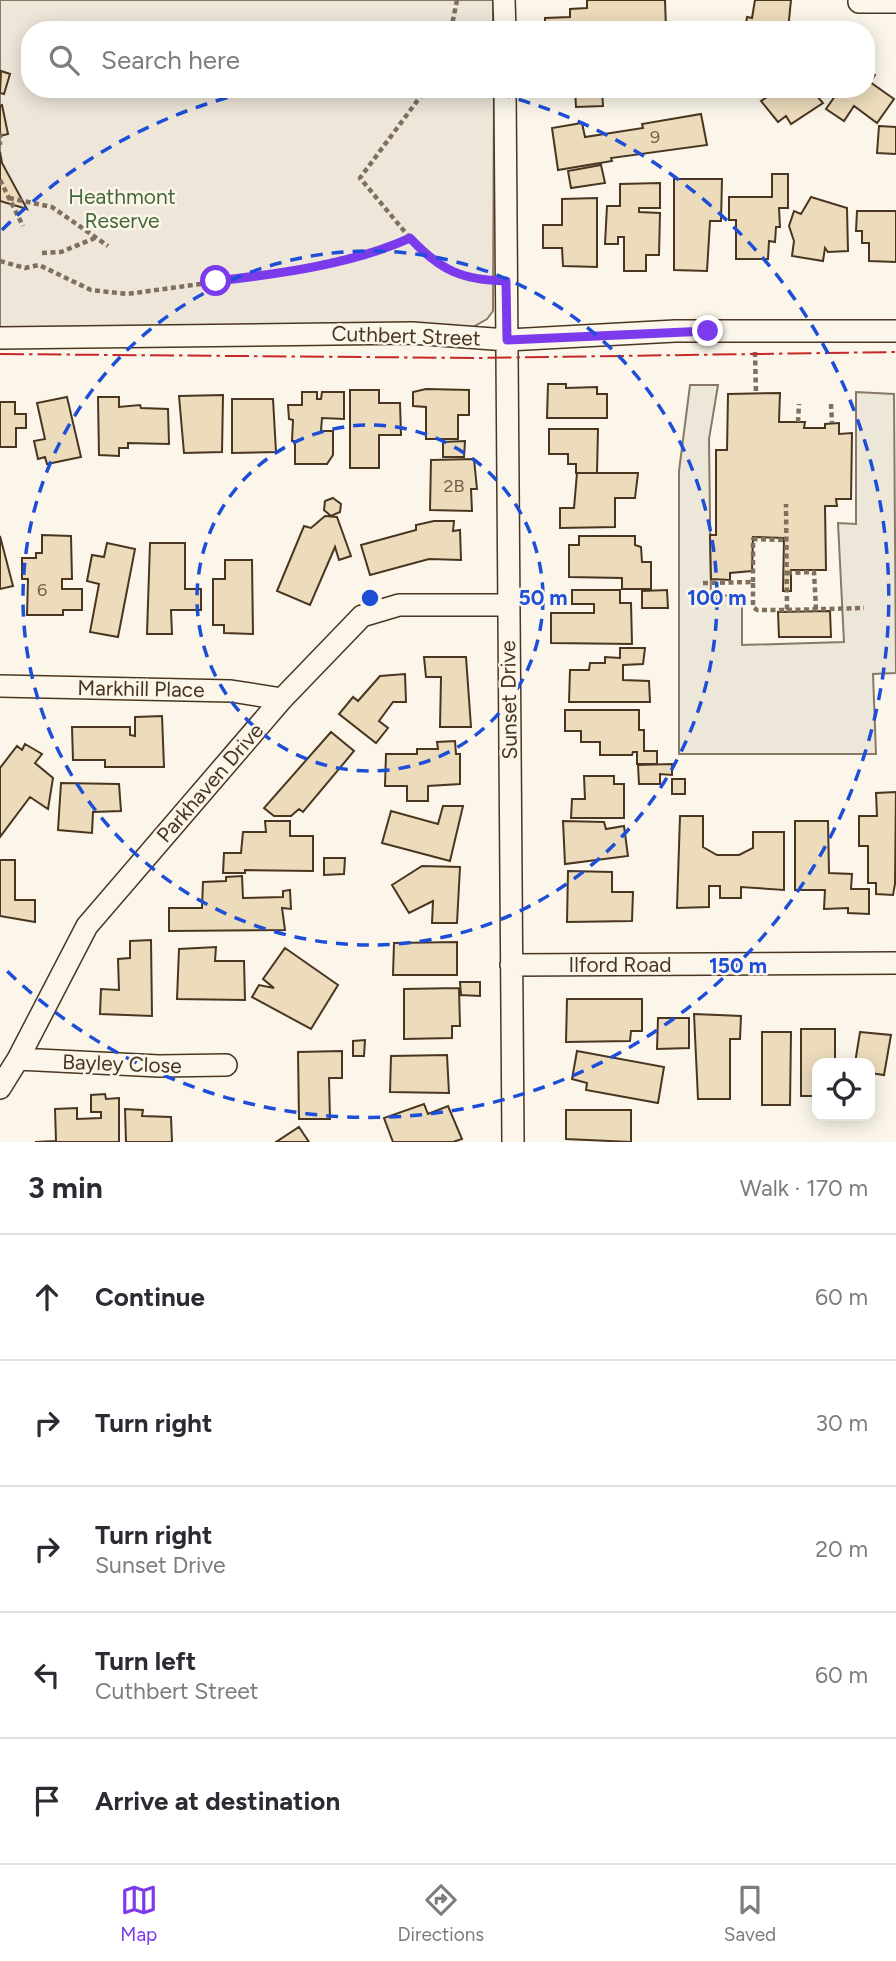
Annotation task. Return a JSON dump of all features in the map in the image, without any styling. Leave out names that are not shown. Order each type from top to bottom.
[{"type":"street","points":[[504,0],[505,21]]},
{"type":"street","points":[[859,2],[896,2]]},
{"type":"street","name":"Sunset Drive","points":[[505,98],[513,1142]]},
{"type":"street","name":"Cuthbert Street","points":[[0,338],[412,333],[507,340],[675,331],[896,331]]},
{"type":"street","name":"Parkhaven Drive","points":[[0,1088],[19,1059],[87,926],[282,699],[362,616],[399,605],[508,605]]},
{"type":"street","name":"Markhill Place","points":[[0,686],[231,691],[282,699]]},
{"type":"street","name":"Ilford Road","points":[[512,965],[896,963]]},
{"type":"street","name":"Bayley Close","points":[[19,1059],[159,1066],[226,1065]]},
{"type":"path","points":[[453,21],[457,0]]},
{"type":"path","points":[[419,98],[360,178],[410,238],[453,273],[469,279],[506,281]]},
{"type":"path","points":[[0,133],[0,145]]},
{"type":"path","points":[[0,182],[23,226]]},
{"type":"path","points":[[9,198],[52,207],[108,246]]},
{"type":"path","points":[[42,253],[61,252],[95,238]]},
{"type":"path","points":[[0,261],[25,268],[39,265],[91,290],[127,294],[274,274],[388,248],[410,238]]},
{"type":"path","points":[[755,351],[756,394]]},
{"type":"path","points":[[798,422],[799,404]]},
{"type":"path","points":[[831,404],[832,423]]},
{"type":"path","points":[[786,505],[787,610]]},
{"type":"path","points":[[787,540],[753,539],[753,607],[757,610],[864,608]]},
{"type":"path","points":[[787,573],[814,572],[816,609]]},
{"type":"path","points":[[703,583],[753,582]]},
{"type":"green space","name":"Heathmont Reserve","points":[[0,0],[493,0],[493,21],[21,21],[21,98],[494,98],[493,311],[487,319],[473,327],[0,328]]},
{"type":"shaded area","points":[[690,385],[718,385],[709,439],[711,596],[742,595],[742,645],[844,642],[838,523],[856,524],[856,392],[894,394],[896,673],[873,674],[876,754],[679,754],[679,471]]},
{"type":"building","points":[[587,0],[665,0],[666,21],[545,21],[545,18],[570,17],[570,9],[587,8]]},
{"type":"building","points":[[755,0],[791,0],[789,21],[746,21],[747,17],[752,18]]},
{"type":"building","points":[[1,71],[10,74],[4,94],[0,93]]},
{"type":"building","points":[[875,86],[894,99],[877,123],[854,106],[844,121],[826,109],[834,98],[875,98]]},
{"type":"building","points":[[576,98],[603,98],[603,106],[576,107]]},
{"type":"building","points":[[766,98],[819,98],[823,103],[791,124],[786,116],[778,122],[761,101]]},
{"type":"building","points":[[2,105],[8,134],[0,136],[0,106]]},
{"type":"building","points":[[701,114],[707,145],[611,158],[612,161],[558,170],[552,128],[582,123],[585,137],[643,128],[642,124]]},
{"type":"building","points":[[879,126],[896,127],[896,154],[877,153]]},
{"type":"building","points":[[0,152],[2,163],[27,209],[0,201]]},
{"type":"building","points":[[601,165],[605,183],[571,188],[568,171]]},
{"type":"building","points":[[772,174],[788,174],[788,208],[779,208],[780,227],[776,227],[775,242],[769,241],[768,259],[736,259],[736,220],[729,220],[729,197],[772,197]]},
{"type":"building","points":[[674,179],[722,179],[721,221],[710,221],[707,271],[674,270]]},
{"type":"building","points":[[660,183],[660,208],[639,208],[639,212],[660,213],[659,255],[646,255],[646,271],[624,271],[624,237],[618,237],[618,244],[605,244],[607,206],[620,206],[620,184]]},
{"type":"building","points":[[811,197],[847,208],[848,251],[828,252],[825,248],[823,261],[792,256],[794,241],[789,226],[794,211],[801,214]]},
{"type":"building","points":[[597,198],[597,267],[563,266],[562,248],[543,248],[543,225],[562,225],[562,199]]},
{"type":"building","points":[[857,211],[896,211],[896,262],[869,261],[869,243],[862,243],[862,231],[856,231]]},
{"type":"building","points":[[548,384],[566,384],[566,388],[597,387],[597,394],[607,394],[607,418],[547,418]]},
{"type":"building","points":[[426,389],[469,390],[469,415],[458,415],[458,439],[426,439],[426,407],[413,406],[413,392]]},
{"type":"building","points":[[350,390],[379,390],[379,403],[400,403],[401,435],[379,435],[379,468],[350,468]]},
{"type":"building","points":[[302,392],[317,392],[317,399],[321,399],[322,392],[344,392],[344,419],[322,418],[321,431],[333,431],[333,455],[327,464],[295,464],[293,420],[289,419],[288,405],[302,405]]},
{"type":"building","points":[[780,393],[779,422],[805,422],[804,428],[825,428],[825,424],[839,423],[839,434],[852,433],[851,499],[836,499],[837,506],[825,506],[826,570],[791,570],[791,591],[783,591],[784,538],[753,537],[752,571],[730,573],[730,580],[711,579],[710,535],[716,535],[716,450],[727,450],[728,394]]},
{"type":"building","points":[[223,395],[222,452],[184,453],[179,396]]},
{"type":"building","points":[[67,397],[81,457],[47,464],[45,457],[38,459],[34,441],[45,439],[37,403]]},
{"type":"building","points":[[98,397],[119,397],[119,407],[140,405],[141,408],[168,409],[169,444],[128,443],[128,448],[119,448],[119,456],[99,455]]},
{"type":"building","points":[[232,399],[273,399],[276,452],[232,453]]},
{"type":"building","points":[[0,402],[15,402],[15,414],[26,414],[26,428],[16,428],[16,447],[0,447]]},
{"type":"building","points":[[549,429],[598,429],[597,473],[576,473],[576,464],[568,464],[568,454],[549,454]]},
{"type":"building","points":[[465,441],[464,457],[443,457],[443,442]]},
{"type":"building","points":[[474,459],[477,489],[471,489],[472,511],[430,510],[431,460]]},
{"type":"building","points":[[577,473],[638,473],[635,498],[615,498],[615,527],[560,528],[560,508],[574,508]]},
{"type":"building","points":[[333,498],[341,504],[340,512],[331,516],[324,510],[325,501]]},
{"type":"building","points":[[325,516],[337,517],[351,556],[339,560],[335,547],[310,605],[277,591],[304,526],[311,528]]},
{"type":"building","points":[[454,521],[453,531],[460,530],[461,560],[429,559],[370,575],[361,545],[416,530],[416,525]]},
{"type":"building","points":[[42,535],[71,536],[72,579],[62,579],[62,589],[82,589],[82,610],[63,610],[63,615],[27,615],[28,579],[22,579],[22,558],[36,558],[36,553],[42,553]]},
{"type":"building","points":[[0,536],[13,586],[0,589]]},
{"type":"building","points":[[579,536],[635,536],[635,545],[641,547],[642,562],[651,562],[651,589],[622,589],[622,578],[569,577],[569,545],[579,545]]},
{"type":"building","points":[[107,543],[135,549],[118,637],[90,632],[99,584],[87,581],[92,555],[104,557]]},
{"type":"building","points":[[150,543],[185,543],[185,589],[201,589],[201,610],[171,610],[172,634],[147,634]]},
{"type":"building","points":[[225,560],[252,560],[253,634],[224,633],[224,625],[213,625],[213,579],[225,579]]},
{"type":"building","points":[[572,590],[620,590],[620,603],[631,603],[632,644],[551,643],[551,613],[594,613],[594,604],[572,604]]},
{"type":"building","points":[[667,590],[668,608],[642,608],[642,591]]},
{"type":"building","points":[[830,611],[831,637],[779,637],[778,612]]},
{"type":"building","points":[[620,648],[645,648],[643,664],[623,665],[623,680],[649,681],[650,702],[569,702],[570,670],[589,670],[590,663],[605,663],[605,657],[620,658]]},
{"type":"building","points":[[424,657],[466,657],[471,727],[440,727],[441,677],[426,677]]},
{"type":"building","points":[[405,674],[406,702],[393,702],[379,721],[388,728],[376,743],[339,714],[353,697],[358,701],[380,676]]},
{"type":"building","points":[[565,710],[639,710],[639,730],[644,730],[644,751],[657,751],[657,764],[637,764],[637,752],[632,755],[600,755],[600,742],[581,742],[581,731],[565,731]]},
{"type":"building","points":[[162,716],[164,767],[105,767],[105,760],[73,760],[72,727],[130,727],[130,735],[135,736],[135,717]]},
{"type":"building","points":[[331,732],[354,751],[303,812],[299,809],[291,816],[274,816],[264,808]]},
{"type":"building","points":[[455,741],[456,754],[460,754],[460,784],[428,786],[428,801],[407,801],[407,786],[385,786],[386,754],[417,754],[417,749],[438,749],[437,742]]},
{"type":"building","points":[[25,744],[42,754],[35,763],[53,778],[48,809],[30,797],[0,837],[0,768],[17,746],[22,750]]},
{"type":"building","points":[[672,764],[672,775],[660,774],[660,784],[639,784],[638,765]]},
{"type":"building","points":[[584,776],[614,776],[614,784],[624,784],[624,818],[571,818],[572,799],[585,799]]},
{"type":"building","points":[[672,779],[685,779],[685,794],[672,794]]},
{"type":"building","points":[[61,783],[119,784],[121,811],[93,812],[92,833],[58,830]]},
{"type":"building","points":[[896,792],[893,895],[876,894],[876,883],[868,883],[868,846],[859,846],[859,816],[877,816],[876,793]]},
{"type":"building","points":[[443,806],[463,806],[450,861],[382,843],[391,811],[438,824]]},
{"type":"building","points":[[680,816],[703,816],[703,847],[717,855],[739,855],[753,848],[753,832],[784,832],[784,890],[741,887],[741,898],[720,898],[720,886],[709,886],[709,907],[677,908]]},
{"type":"building","points":[[265,821],[290,821],[290,836],[313,836],[313,871],[245,870],[245,873],[223,873],[224,853],[241,853],[243,832],[266,832]]},
{"type":"building","points":[[563,821],[604,822],[606,829],[624,826],[628,856],[565,864]]},
{"type":"building","points":[[795,821],[828,821],[829,873],[852,874],[851,889],[869,889],[869,914],[848,913],[848,908],[824,909],[825,890],[795,890]]},
{"type":"building","points":[[324,858],[345,858],[344,874],[324,875]]},
{"type":"building","points":[[0,860],[15,860],[15,900],[35,900],[35,922],[0,916]]},
{"type":"building","points":[[422,866],[460,867],[457,923],[432,923],[433,901],[409,913],[392,885]]},
{"type":"building","points":[[568,871],[612,872],[612,892],[633,892],[632,921],[567,922]]},
{"type":"building","points":[[242,876],[243,898],[283,897],[283,891],[290,890],[291,909],[282,908],[285,930],[169,931],[169,908],[202,908],[203,882],[226,881],[226,877]]},
{"type":"building","points":[[151,940],[152,1016],[100,1014],[101,989],[119,990],[118,959],[130,958],[130,941]]},
{"type":"building","points":[[457,942],[457,975],[393,975],[394,943]]},
{"type":"building","points":[[216,947],[215,961],[244,961],[245,1000],[177,999],[179,949]]},
{"type":"building","points":[[285,948],[338,985],[311,1029],[252,997],[259,985],[274,988],[263,979]]},
{"type":"building","points":[[460,982],[480,982],[480,996],[461,995]]},
{"type":"building","points":[[459,988],[460,1026],[452,1026],[452,1038],[404,1039],[404,989]]},
{"type":"building","points":[[567,999],[642,999],[642,1031],[631,1031],[630,1041],[566,1042]]},
{"type":"building","points":[[694,1014],[741,1016],[740,1039],[730,1039],[730,1099],[698,1099]]},
{"type":"building","points":[[658,1018],[689,1018],[689,1048],[657,1049]]},
{"type":"building","points":[[801,1029],[835,1029],[835,1058],[812,1058],[812,1096],[801,1096]]},
{"type":"building","points":[[762,1032],[791,1032],[790,1105],[762,1105]]},
{"type":"building","points":[[860,1032],[891,1035],[884,1075],[875,1074],[875,1058],[856,1058]]},
{"type":"building","points":[[365,1040],[364,1056],[353,1056],[353,1041]]},
{"type":"building","points":[[342,1051],[342,1078],[329,1078],[330,1119],[299,1119],[298,1052]]},
{"type":"building","points":[[577,1051],[664,1067],[658,1103],[586,1090],[587,1083],[572,1079]]},
{"type":"building","points":[[447,1055],[449,1093],[390,1092],[391,1056]]},
{"type":"building","points":[[105,1094],[106,1099],[119,1098],[119,1142],[35,1142],[56,1141],[55,1109],[77,1108],[77,1119],[101,1118],[101,1112],[91,1112],[91,1095]]},
{"type":"building","points":[[424,1104],[428,1114],[448,1106],[462,1139],[453,1142],[393,1142],[384,1118]]},
{"type":"building","points":[[125,1109],[143,1110],[142,1116],[171,1117],[172,1142],[126,1142]]},
{"type":"building","points":[[566,1110],[631,1110],[631,1142],[566,1139]]},
{"type":"building","points":[[299,1127],[309,1142],[276,1142]]},
{"type":"power","points":[[0,354],[475,358],[896,352]]},
{"type":"route","points":[[216,281],[274,274],[388,248],[410,238],[442,267],[453,273],[469,279],[506,281],[507,340],[708,331]]}]
